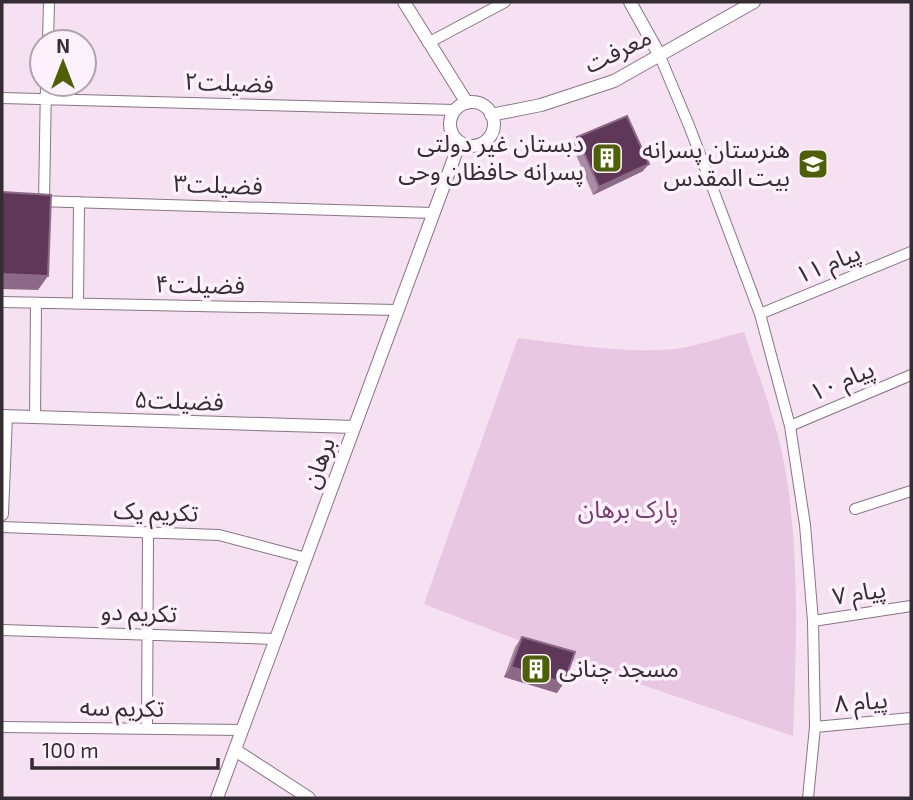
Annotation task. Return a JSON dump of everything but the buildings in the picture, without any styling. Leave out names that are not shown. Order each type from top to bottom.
[{"type":"street","points":[[48,28],[49,2]]},
{"type":"street","points":[[404,2],[467,103]]},
{"type":"street","points":[[429,43],[505,2]]},
{"type":"street","points":[[630,2],[659,54],[690,128],[760,314],[790,426],[804,526],[813,621],[815,727],[808,798]]},
{"type":"street","name":"معرفت","points":[[491,115],[541,105],[614,81],[754,2]]},
{"type":"street","name":"فضیلت۲","points":[[2,98],[455,110]]},
{"type":"street","points":[[44,201],[46,99]]},
{"type":"street","points":[[467,103],[479,103],[488,108],[494,128],[487,141],[473,146],[460,142],[451,131],[450,124],[455,110],[467,103]]},
{"type":"street","name":"برهان","points":[[217,798],[460,142]]},
{"type":"street","name":"فضیلت۳","points":[[23,201],[433,213]]},
{"type":"street","points":[[78,304],[79,202]]},
{"type":"street","name":"پیام ۱۱","points":[[760,314],[911,253]]},
{"type":"street","name":"فضیلت۴","points":[[2,302],[397,310]]},
{"type":"street","points":[[35,417],[36,303]]},
{"type":"street","name":"پیام ۱۰","points":[[790,426],[911,375]]},
{"type":"street","points":[[2,514],[4,416]]},
{"type":"street","name":"فضیلت۵","points":[[4,416],[354,427]]},
{"type":"street","points":[[855,509],[911,491]]},
{"type":"street","name":"تکریم یک","points":[[2,527],[219,535],[306,558]]},
{"type":"street","points":[[147,729],[148,532]]},
{"type":"street","name":"پیام ۷","points":[[813,621],[911,606]]},
{"type":"street","name":"تکریم دو","points":[[2,630],[276,639]]},
{"type":"street","name":"پیام ۸","points":[[815,727],[911,718]]},
{"type":"street","name":"تکریم سه","points":[[2,727],[242,730]]},
{"type":"street","points":[[235,750],[309,798]]},
{"type":"green space","name":"پارک برهان","points":[[744,332],[780,443],[791,512],[796,608],[793,736],[583,665],[424,604],[518,338],[597,348],[656,350],[684,348]]},
{"type":"place","name":"دبستان غیر دولتی پسرانه حافظان وحی","points":[[607,158]]},
{"type":"place","name":"هنرستان پسرانه بیت المقدس","points":[[813,164]]},
{"type":"place","name":"مسجد چنانی","points":[[536,669]]}]
